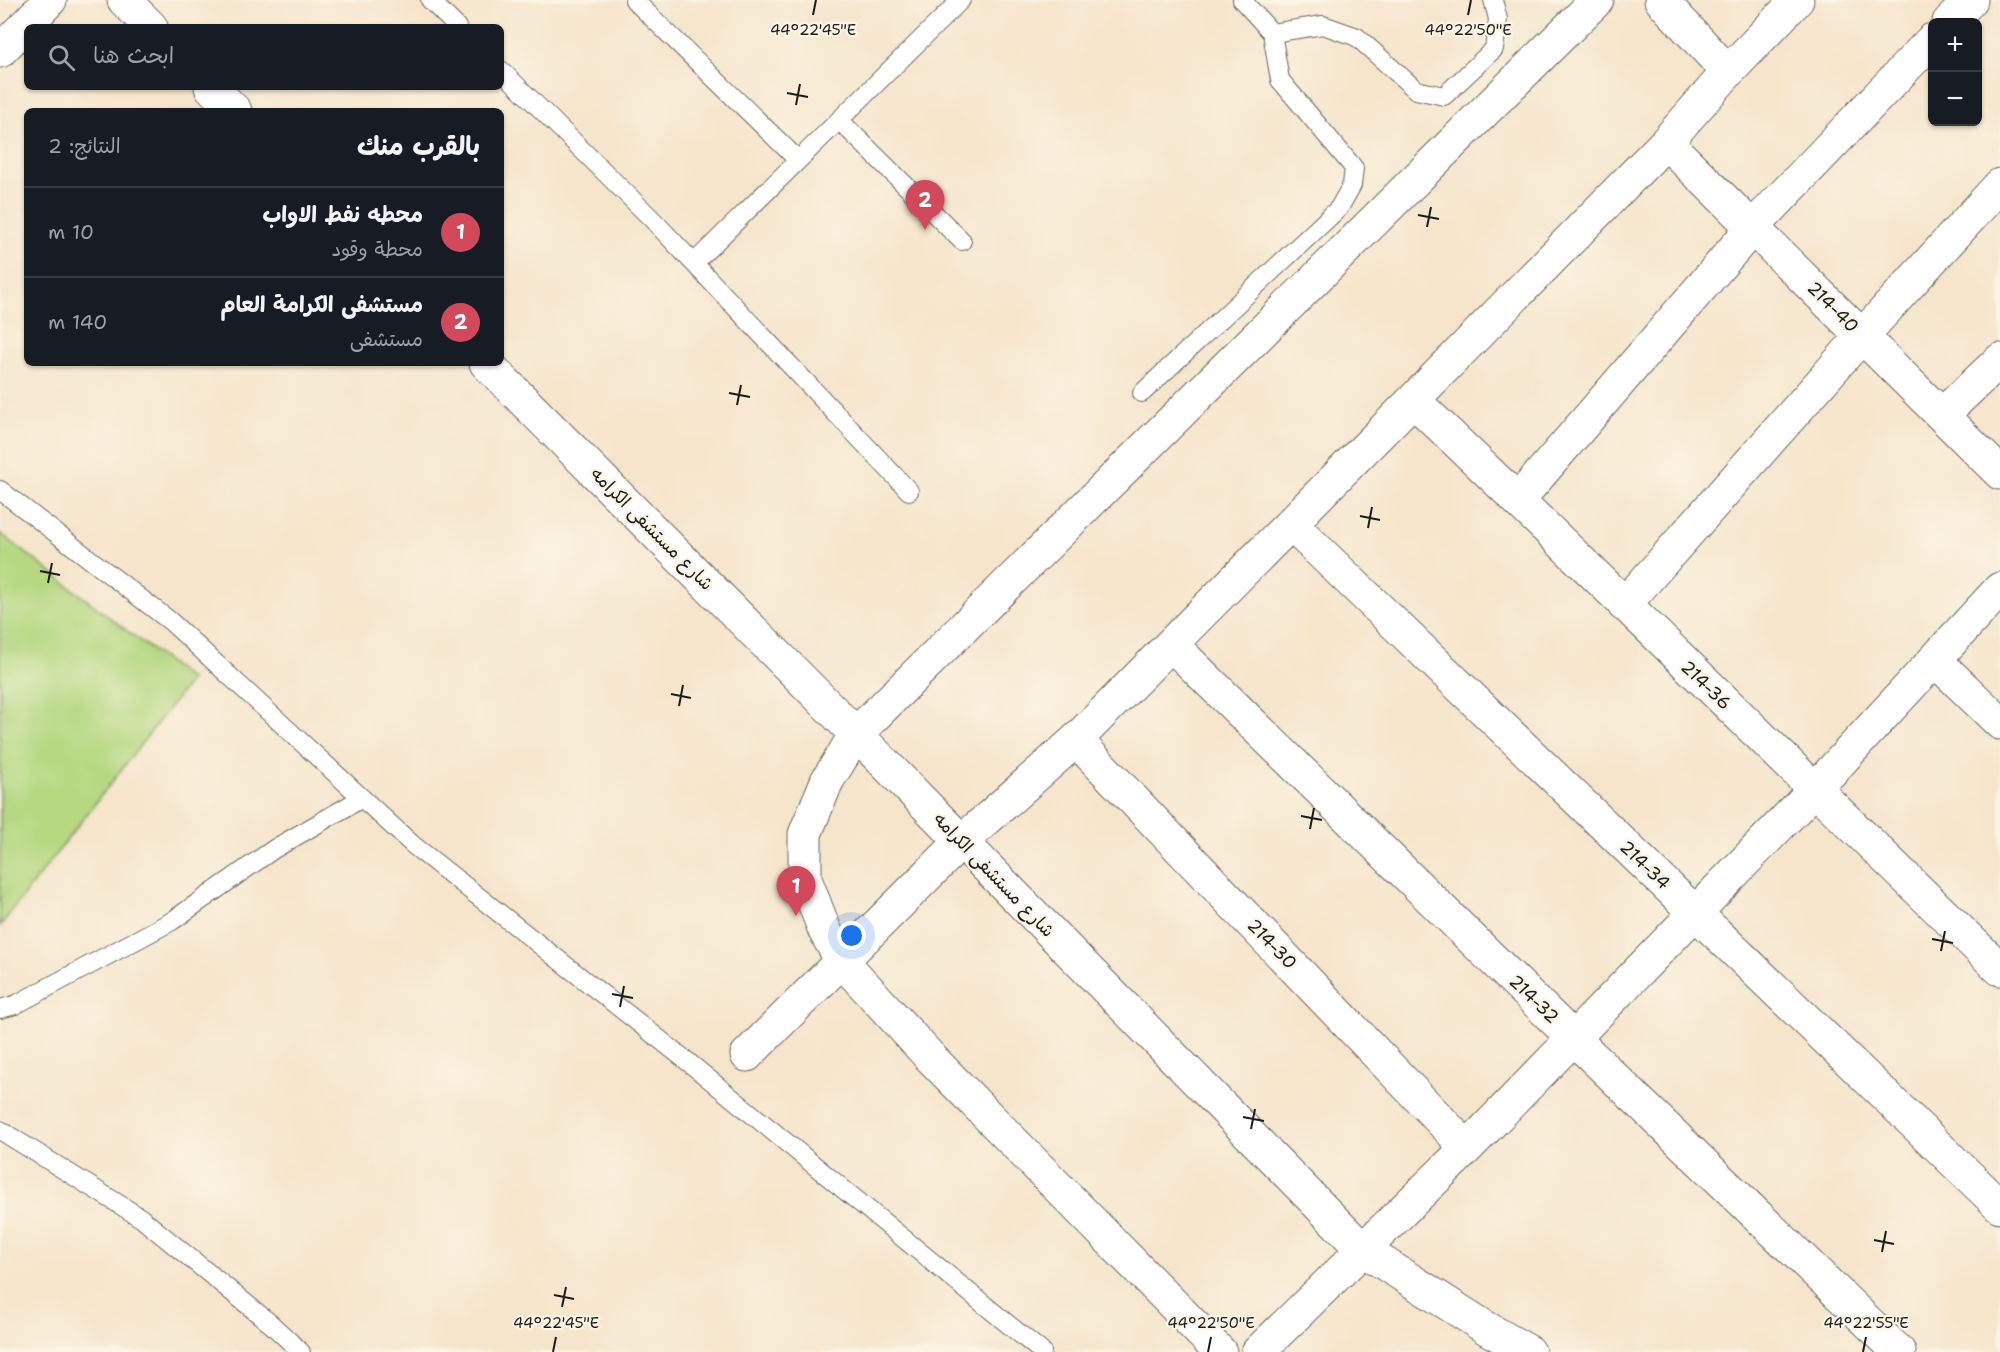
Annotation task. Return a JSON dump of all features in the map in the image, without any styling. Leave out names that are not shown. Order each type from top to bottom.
[{"type":"street","points":[[26,24],[50,0]]},
{"type":"street","points":[[124,0],[148,24]]},
{"type":"street","points":[[1220,1352],[931,1058],[842,961],[825,931],[805,879],[805,834],[827,781],[856,734],[1597,0]]},
{"type":"street","points":[[1661,0],[1728,72]]},
{"type":"street","points":[[747,1055],[961,842],[1076,740],[1291,524],[1666,142],[1728,72],[1797,0]]},
{"type":"street","points":[[1953,18],[1971,0]]},
{"type":"street","points":[[0,51],[24,27]]},
{"type":"street","points":[[1518,500],[1753,227],[1928,44]]},
{"type":"street","points":[[214,90],[232,108]]},
{"type":"street","name":"214-40","points":[[1666,142],[2000,473]]},
{"type":"street","points":[[1624,605],[1862,336],[2000,185]]},
{"type":"street","points":[[1942,415],[2000,360]]},
{"type":"street","name":"شارع مستشفى الكرامه","points":[[489,366],[856,734],[1363,1250],[1488,1329],[1529,1352]]},
{"type":"street","name":"214-36","points":[[1413,400],[2000,969]]},
{"type":"street","name":"214-34","points":[[1291,524],[2000,1206]]},
{"type":"street","points":[[1258,1352],[1467,1148],[1814,790],[2000,589]]},
{"type":"street","name":"214-32","points":[[1171,644],[1573,1038],[1899,1352]]},
{"type":"street","points":[[1935,660],[2000,723]]},
{"type":"street","name":"214-30","points":[[1076,740],[1467,1148]]},
{"type":"lane","points":[[430,0],[455,24]]},
{"type":"lane","points":[[634,0],[798,160]]},
{"type":"lane","points":[[693,263],[961,0]]},
{"type":"lane","points":[[1142,393],[1339,208],[1352,185],[1354,168],[1280,80],[1272,33],[1242,0]]},
{"type":"lane","points":[[1272,33],[1323,25],[1357,37],[1416,90],[1444,96],[1494,49],[1498,19],[1492,0]]},
{"type":"lane","points":[[504,73],[652,219],[909,491]]},
{"type":"lane","points":[[839,120],[962,241]]},
{"type":"lane","points":[[0,490],[170,621],[413,845],[687,1060],[1042,1352]]},
{"type":"lane","points":[[0,1009],[15,1005],[35,995],[172,921],[274,849],[362,798]]},
{"type":"lane","points":[[0,1130],[141,1218],[271,1324],[301,1352]]},
{"type":"green space","points":[[0,533],[191,680],[0,926]]},
{"type":"place","name":"مستشفى الكرامة العام","points":[[925,230]]},
{"type":"place","name":"محطه نفط الاواب","points":[[796,916]]}]
